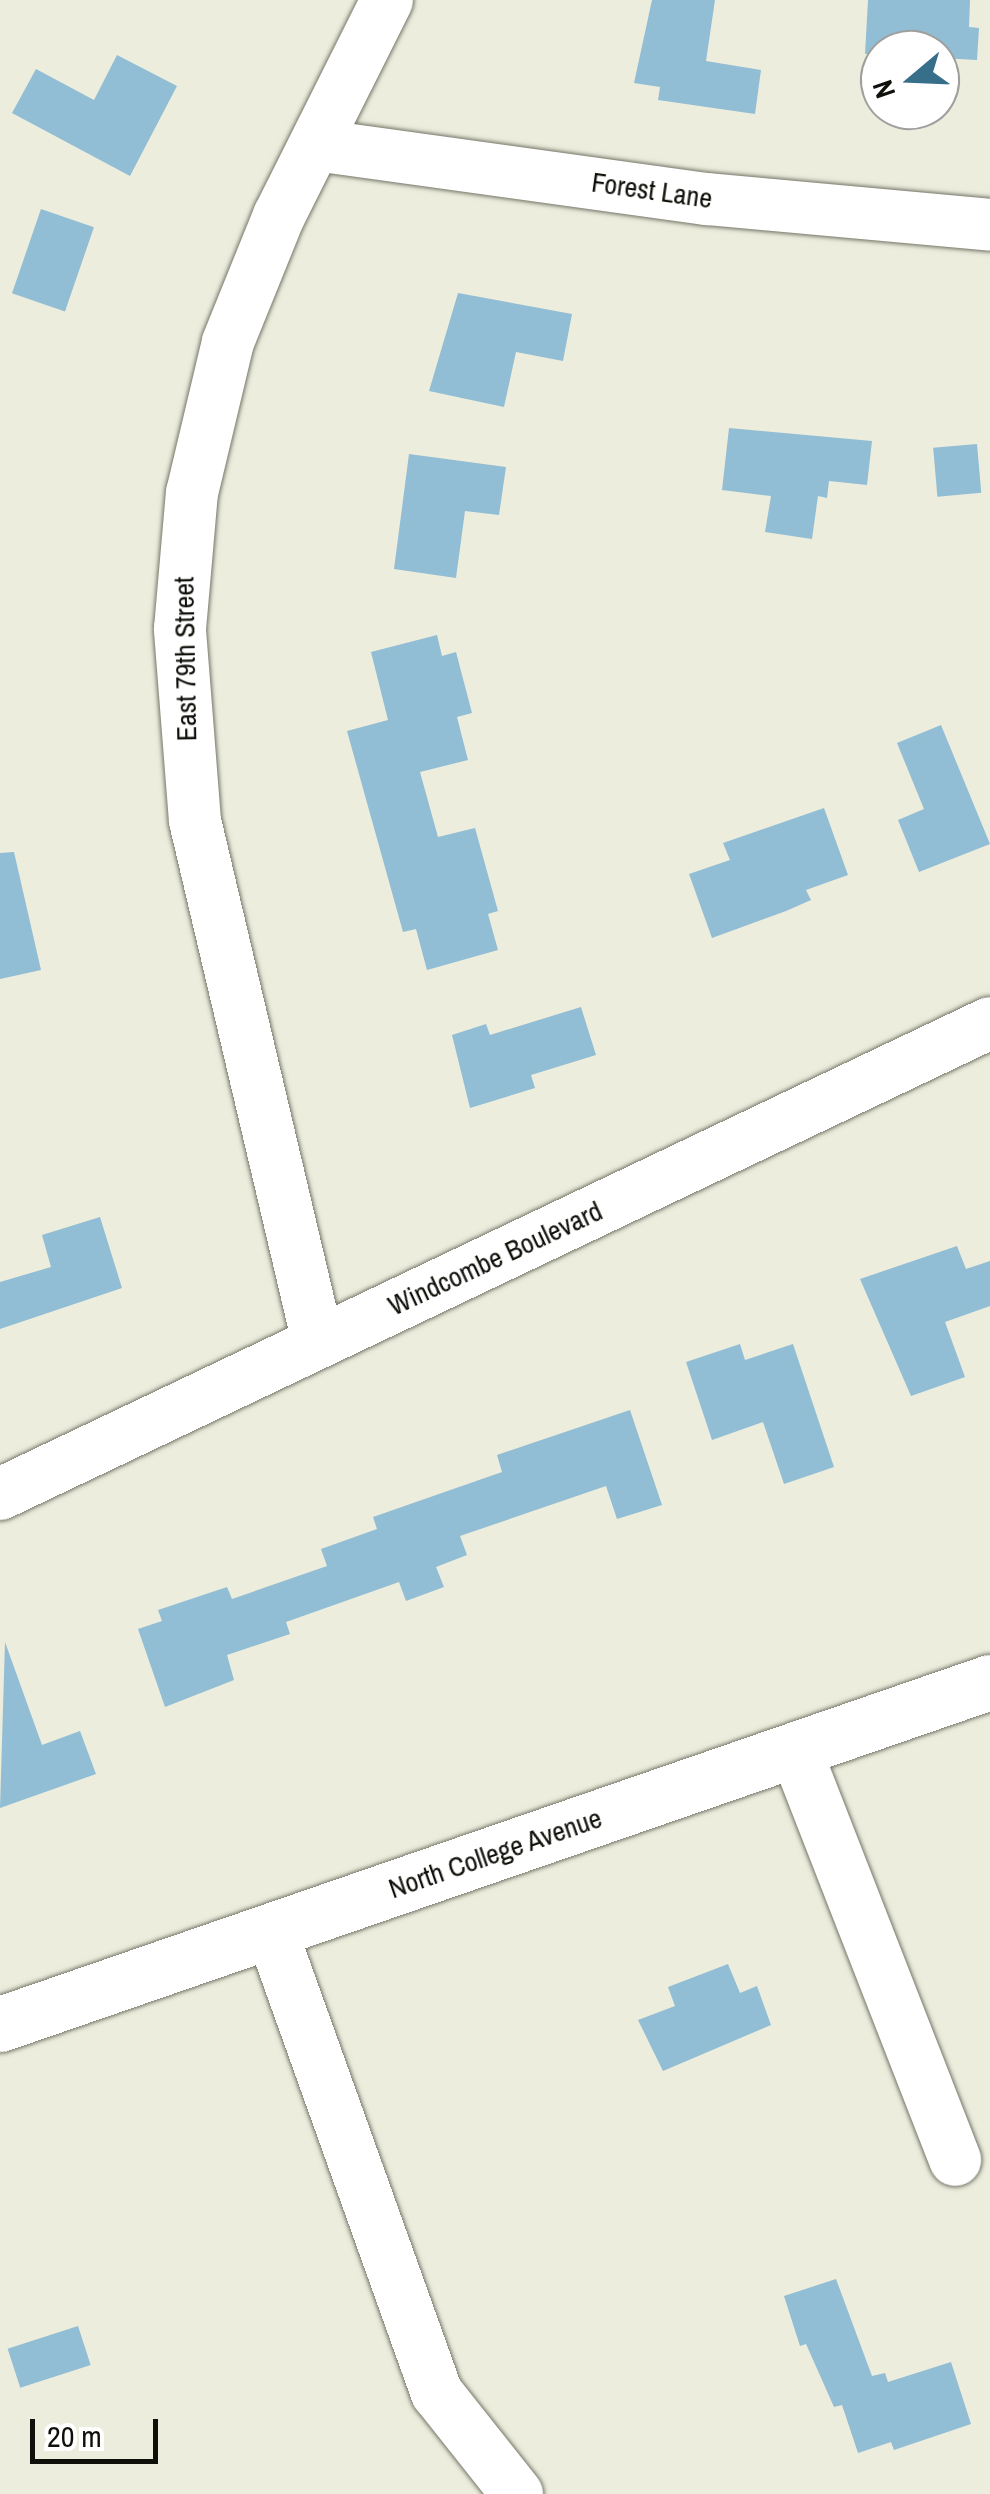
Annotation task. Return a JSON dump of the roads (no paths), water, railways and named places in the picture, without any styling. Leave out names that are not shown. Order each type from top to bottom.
[{"type":"main road","name":"North College Avenue","points":[[0,2024],[990,1682]]},
{"type":"street","name":"East 79th Street","points":[[318,1342],[194,822],[180,648],[184,551],[203,436],[250,288],[388,0]]},
{"type":"street","name":"Forest Lane","points":[[316,145],[707,200],[990,225]]},
{"type":"street","name":"Windcombe Boulevard","points":[[0,1494],[990,1023]]},
{"type":"street","points":[[795,1749],[955,2160]]},
{"type":"street","points":[[272,1930],[437,2392],[517,2494]]}]
